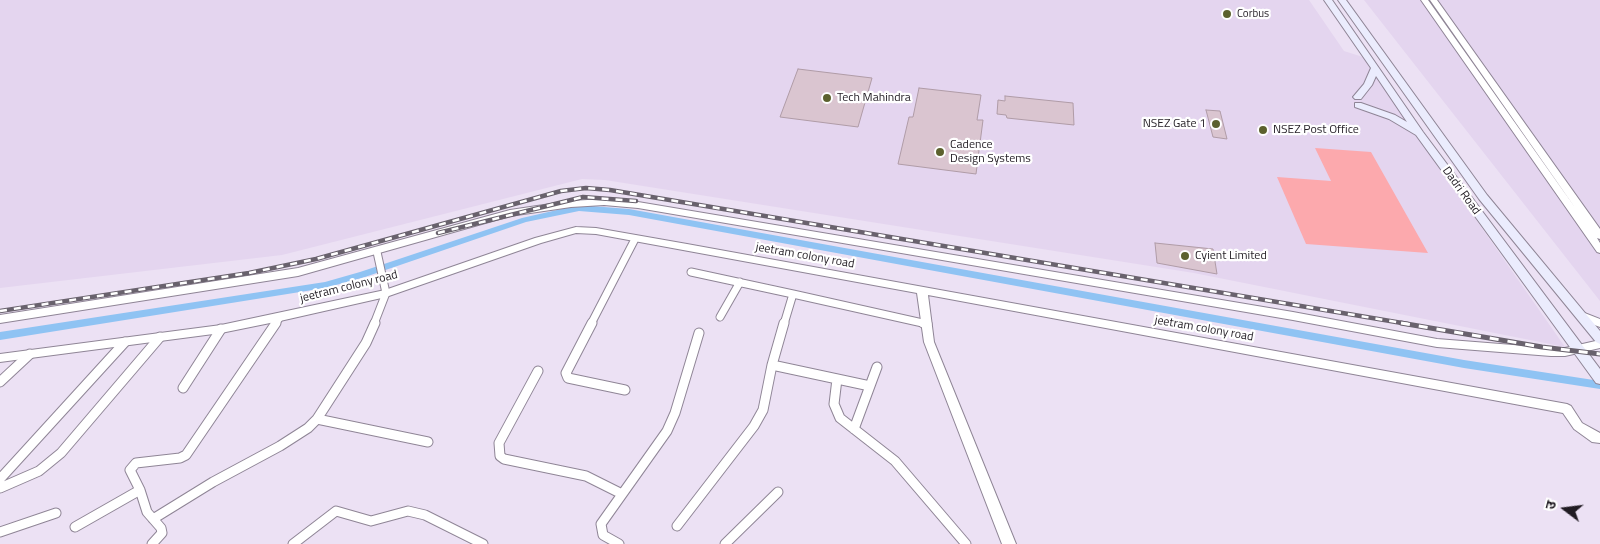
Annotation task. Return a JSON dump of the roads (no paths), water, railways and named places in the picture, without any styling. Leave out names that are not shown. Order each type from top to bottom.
[{"type":"main road","name":"Dadri Road","points":[[1328,0],[1420,134],[1598,376]]},
{"type":"main road","name":"Dadri Road","points":[[1342,0],[1483,197],[1600,339]]},
{"type":"main road","points":[[1375,68],[1368,85],[1358,101],[1392,117],[1420,134]]},
{"type":"street","points":[[1424,0],[1600,250]]},
{"type":"street","points":[[1433,0],[1600,236]]},
{"type":"street","points":[[0,319],[298,272],[378,254],[510,213],[570,204],[604,202],[648,207],[1437,342],[1551,352],[1600,344]]},
{"type":"street","name":"jeetram colony road","points":[[0,358],[221,329],[280,317],[386,288],[538,240],[576,230],[596,231],[1567,408],[1578,426],[1596,438],[1600,438]]},
{"type":"street","points":[[625,390],[573,380],[568,378],[566,373],[635,239]]},
{"type":"street","points":[[153,519],[213,482],[280,446],[308,428],[317,419],[366,343],[386,288],[378,254]]},
{"type":"street","points":[[691,272],[927,324]]},
{"type":"street","points":[[720,317],[740,282]]},
{"type":"street","points":[[922,290],[929,342],[1009,544]]},
{"type":"street","points":[[677,526],[754,426],[767,396],[772,365],[793,294]]},
{"type":"street","points":[[1582,316],[1600,323]]},
{"type":"street","points":[[152,544],[162,533],[147,512],[140,490],[130,470],[132,466],[186,455],[280,317]]},
{"type":"street","points":[[183,388],[221,329]]},
{"type":"street","points":[[620,544],[604,535],[601,524],[667,431],[675,414],[699,333]]},
{"type":"street","points":[[0,488],[39,471],[61,453],[160,337]]},
{"type":"street","points":[[0,479],[125,342]]},
{"type":"street","points":[[0,382],[30,354]]},
{"type":"street","points":[[772,365],[870,386]]},
{"type":"street","points":[[854,429],[877,367]]},
{"type":"street","points":[[538,371],[499,444],[500,456],[504,459],[586,476],[622,494]]},
{"type":"street","points":[[837,379],[835,411],[840,418],[895,461],[966,544]]},
{"type":"street","points":[[317,419],[428,442]]},
{"type":"street","points":[[75,528],[140,490]]},
{"type":"street","points":[[725,544],[778,492]]},
{"type":"street","points":[[293,544],[336,511],[371,521],[408,511],[425,515],[484,544]]},
{"type":"street","points":[[0,532],[56,513]]},
{"type":"waterway","points":[[0,336],[325,285],[362,275],[525,220],[579,208],[629,212],[1464,364],[1600,385]]},
{"type":"railway","points":[[0,311],[249,273],[316,259],[561,191],[586,188],[610,190],[1408,324]]},
{"type":"railway","points":[[438,233],[583,197],[636,201]]},
{"type":"railway","points":[[1401,323],[1542,347],[1600,354]]},
{"type":"place","name":"Corbus","points":[[1227,14]]},
{"type":"place","name":"Tech Mahindra","points":[[827,98]]},
{"type":"place","name":"NSEZ Gate 1","points":[[1216,124]]},
{"type":"place","name":"NSEZ Post Office","points":[[1263,130]]},
{"type":"place","name":"Cadence Design Systems","points":[[940,152]]},
{"type":"place","name":"Cyient Limited","points":[[1185,256]]}]
